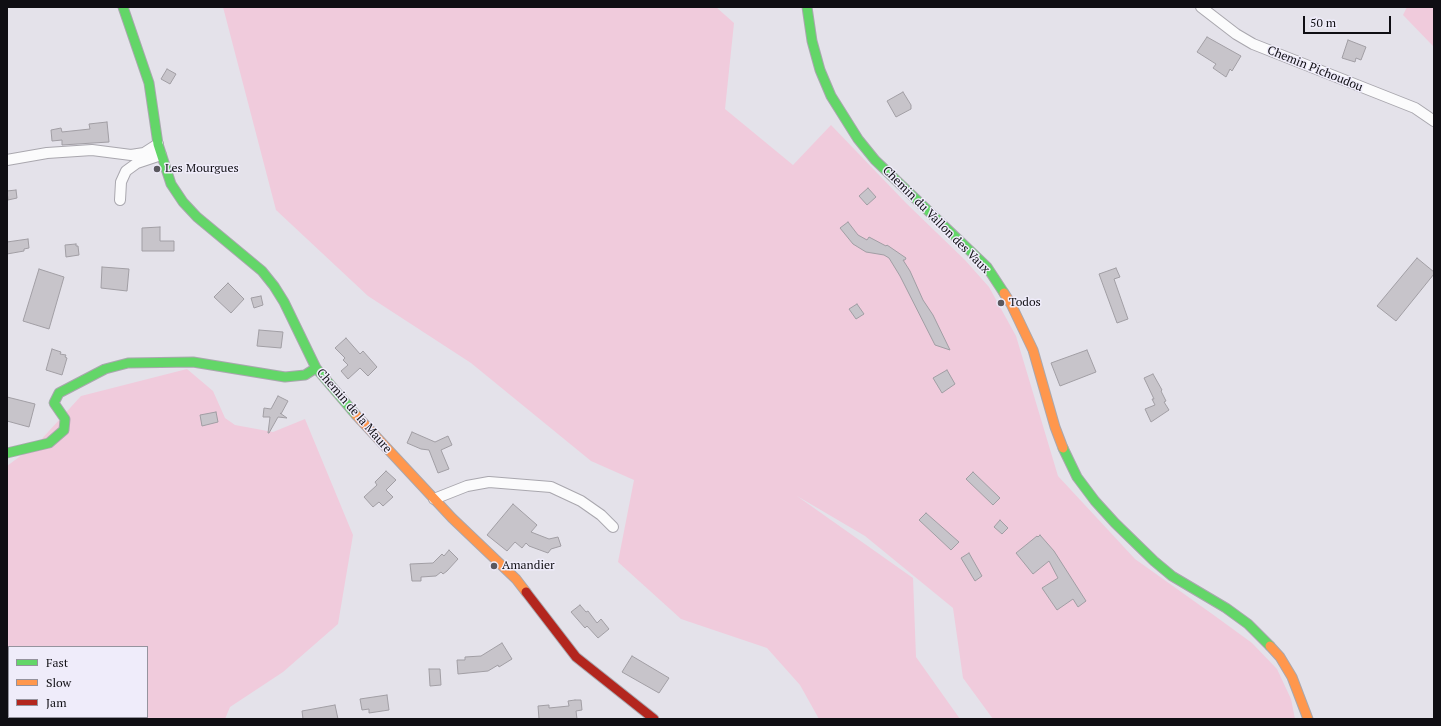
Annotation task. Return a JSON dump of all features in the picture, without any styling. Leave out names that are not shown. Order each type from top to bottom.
[{"type":"street","name":"Chemin de la Maure","points":[[123,7],[149,83],[158,144],[171,184],[183,202],[197,217],[262,271],[284,302],[316,368],[325,380],[434,499],[467,533],[516,579],[576,657],[654,719]]},
{"type":"street","name":"Chemin du Vallon des Vaux","points":[[807,7],[812,41],[820,70],[831,96],[858,139],[875,160],[987,267],[1011,304],[1033,350],[1055,427],[1065,453],[1077,477],[1114,523],[1154,561],[1172,576],[1226,608],[1248,624],[1267,642],[1280,657],[1292,677],[1308,719]]},
{"type":"street","name":"Chemin Pichoudou","points":[[1201,7],[1236,34],[1253,44],[1416,108],[1434,121]]},
{"type":"street","points":[[7,160],[47,153],[92,150],[131,155],[144,153],[158,144]]},
{"type":"street","points":[[120,200],[121,182],[126,171],[137,163],[162,155]]},
{"type":"street","points":[[7,453],[49,443],[64,430],[65,419],[54,403],[59,393],[104,369],[128,363],[193,362],[285,376],[305,375],[316,368]]},
{"type":"street","points":[[434,499],[467,486],[489,482],[551,487],[581,500],[601,515],[613,527]]},
{"type":"shaded area","points":[[223,7],[716,7],[734,23],[725,109],[793,165],[831,125],[907,204],[965,260],[989,287],[1016,336],[1058,476],[1135,559],[1252,643],[1277,669],[1291,699],[1295,719],[993,719],[963,678],[953,608],[865,536],[797,496],[913,578],[916,657],[960,719],[819,719],[800,685],[767,648],[681,619],[618,562],[634,480],[591,461],[471,363],[368,296],[276,210]]},
{"type":"shaded area","points":[[1407,7],[1434,7],[1434,47],[1403,15]]},
{"type":"shaded area","points":[[187,369],[213,391],[225,418],[235,425],[273,432],[305,419],[353,535],[338,624],[283,672],[230,707],[225,719],[7,719],[7,466],[38,443],[81,396]]},
{"type":"building","points":[[1207,37],[1241,56],[1232,71],[1230,69],[1226,77],[1213,68],[1216,64],[1197,52]]},
{"type":"building","points":[[1348,40],[1366,47],[1361,60],[1356,58],[1355,62],[1342,58]]},
{"type":"building","points":[[167,69],[176,74],[170,84],[161,79]]},
{"type":"building","points":[[903,92],[911,105],[911,109],[896,117],[887,101]]},
{"type":"building","points":[[107,122],[109,142],[62,145],[62,140],[52,141],[51,130],[61,128],[62,132],[90,129],[89,124]]},
{"type":"building","points":[[868,188],[876,197],[867,205],[859,196]]},
{"type":"building","points":[[16,190],[17,198],[8,200],[7,191]]},
{"type":"building","points":[[848,222],[858,235],[867,240],[869,237],[886,246],[887,245],[906,258],[903,260],[950,350],[935,345],[900,276],[889,258],[884,255],[866,252],[853,244],[840,228]]},
{"type":"building","points":[[160,227],[160,241],[174,241],[174,251],[142,251],[142,228]]},
{"type":"building","points":[[28,239],[29,248],[24,249],[24,251],[7,254],[7,242]]},
{"type":"building","points":[[76,244],[76,246],[78,246],[79,255],[66,257],[65,245]]},
{"type":"building","points":[[1417,258],[1434,272],[1434,274],[1396,321],[1377,306]]},
{"type":"building","points":[[102,267],[129,269],[127,291],[101,288]]},
{"type":"building","points":[[1116,268],[1120,277],[1114,279],[1128,319],[1117,323],[1099,274]]},
{"type":"building","points":[[39,269],[64,277],[49,329],[23,321]]},
{"type":"building","points":[[228,283],[244,299],[231,313],[214,297]]},
{"type":"building","points":[[261,296],[263,305],[254,308],[251,298]]},
{"type":"building","points":[[857,304],[864,314],[856,319],[849,309]]},
{"type":"building","points":[[259,330],[283,332],[281,348],[257,346]]},
{"type":"building","points":[[346,338],[360,354],[363,351],[377,367],[368,376],[360,368],[348,379],[341,371],[348,365],[343,360],[345,358],[335,348]]},
{"type":"building","points":[[52,349],[61,352],[60,354],[66,355],[65,357],[67,358],[62,375],[46,370]]},
{"type":"building","points":[[1087,350],[1096,372],[1060,386],[1051,363]]},
{"type":"building","points":[[947,370],[955,384],[942,393],[933,378]]},
{"type":"building","points":[[1153,374],[1162,390],[1161,391],[1166,401],[1164,402],[1169,410],[1151,422],[1145,409],[1155,405],[1152,399],[1154,399],[1144,378]]},
{"type":"building","points":[[278,396],[288,401],[281,414],[287,418],[278,417],[268,433],[270,417],[263,417],[264,408],[271,409]]},
{"type":"building","points":[[7,397],[35,404],[29,427],[7,421]]},
{"type":"building","points":[[216,412],[218,422],[202,426],[200,415]]},
{"type":"building","points":[[412,432],[435,442],[448,436],[452,445],[441,450],[449,469],[438,473],[429,450],[421,449],[407,443]]},
{"type":"building","points":[[386,471],[396,480],[386,490],[393,497],[383,506],[379,502],[373,507],[364,497],[377,485],[375,482]]},
{"type":"building","points":[[973,472],[1000,498],[993,505],[966,479]]},
{"type":"building","points":[[513,504],[537,525],[531,532],[549,539],[558,537],[561,546],[551,549],[548,553],[529,546],[526,543],[522,548],[515,542],[507,551],[487,535]]},
{"type":"building","points":[[926,513],[959,542],[951,550],[919,520]]},
{"type":"building","points":[[1000,520],[1008,528],[1002,534],[994,527]]},
{"type":"building","points":[[1040,535],[1054,551],[1086,601],[1078,607],[1073,599],[1057,610],[1042,588],[1058,578],[1049,561],[1033,574],[1016,553]]},
{"type":"building","points":[[449,550],[458,559],[447,571],[443,574],[441,572],[436,576],[421,577],[421,581],[412,581],[410,564],[433,563],[442,554],[444,556]]},
{"type":"building","points":[[969,553],[982,576],[975,581],[961,558]]},
{"type":"building","points":[[580,605],[586,612],[588,611],[597,623],[601,619],[609,629],[598,638],[587,626],[585,628],[571,612]]},
{"type":"building","points":[[502,643],[512,659],[499,667],[498,665],[488,671],[458,674],[457,660],[465,660],[465,657],[481,656]]},
{"type":"building","points":[[632,656],[669,678],[659,693],[622,672]]},
{"type":"building","points":[[429,669],[440,669],[441,685],[430,686]]},
{"type":"building","points":[[387,695],[389,710],[369,713],[369,709],[362,710],[360,699]]},
{"type":"building","points":[[581,700],[582,710],[576,711],[577,719],[539,719],[538,706],[549,705],[549,708],[569,706],[568,701]]},
{"type":"building","points":[[335,705],[338,719],[303,719],[302,711]]},
{"type":"traffic: fast","points":[[123,7],[149,83],[158,144],[171,184],[183,202],[197,217],[262,271],[284,302],[316,368],[356,415]]},
{"type":"traffic: fast","points":[[807,7],[812,41],[820,70],[831,96],[858,139],[875,160],[987,267],[1004,293]]},
{"type":"traffic: fast","points":[[7,453],[49,443],[64,430],[65,419],[54,403],[59,393],[105,369],[128,363],[193,362],[285,377],[305,375],[316,368]]},
{"type":"traffic: fast","points":[[1063,448],[1077,477],[1095,501],[1154,561],[1172,576],[1226,608],[1248,624],[1270,646]]},
{"type":"traffic: slow","points":[[1004,293],[1011,304],[1033,350],[1055,427],[1063,448]]},
{"type":"traffic: slow","points":[[356,415],[452,518],[516,579],[526,592]]},
{"type":"traffic: slow","points":[[1270,646],[1280,657],[1292,677],[1308,719]]},
{"type":"traffic: jam","points":[[526,592],[576,657],[654,719]]},
{"type":"place","name":"Les Mourgues","points":[[157,169]]},
{"type":"place","name":"Todos","points":[[1001,303]]},
{"type":"place","name":"Amandier","points":[[494,566]]}]
